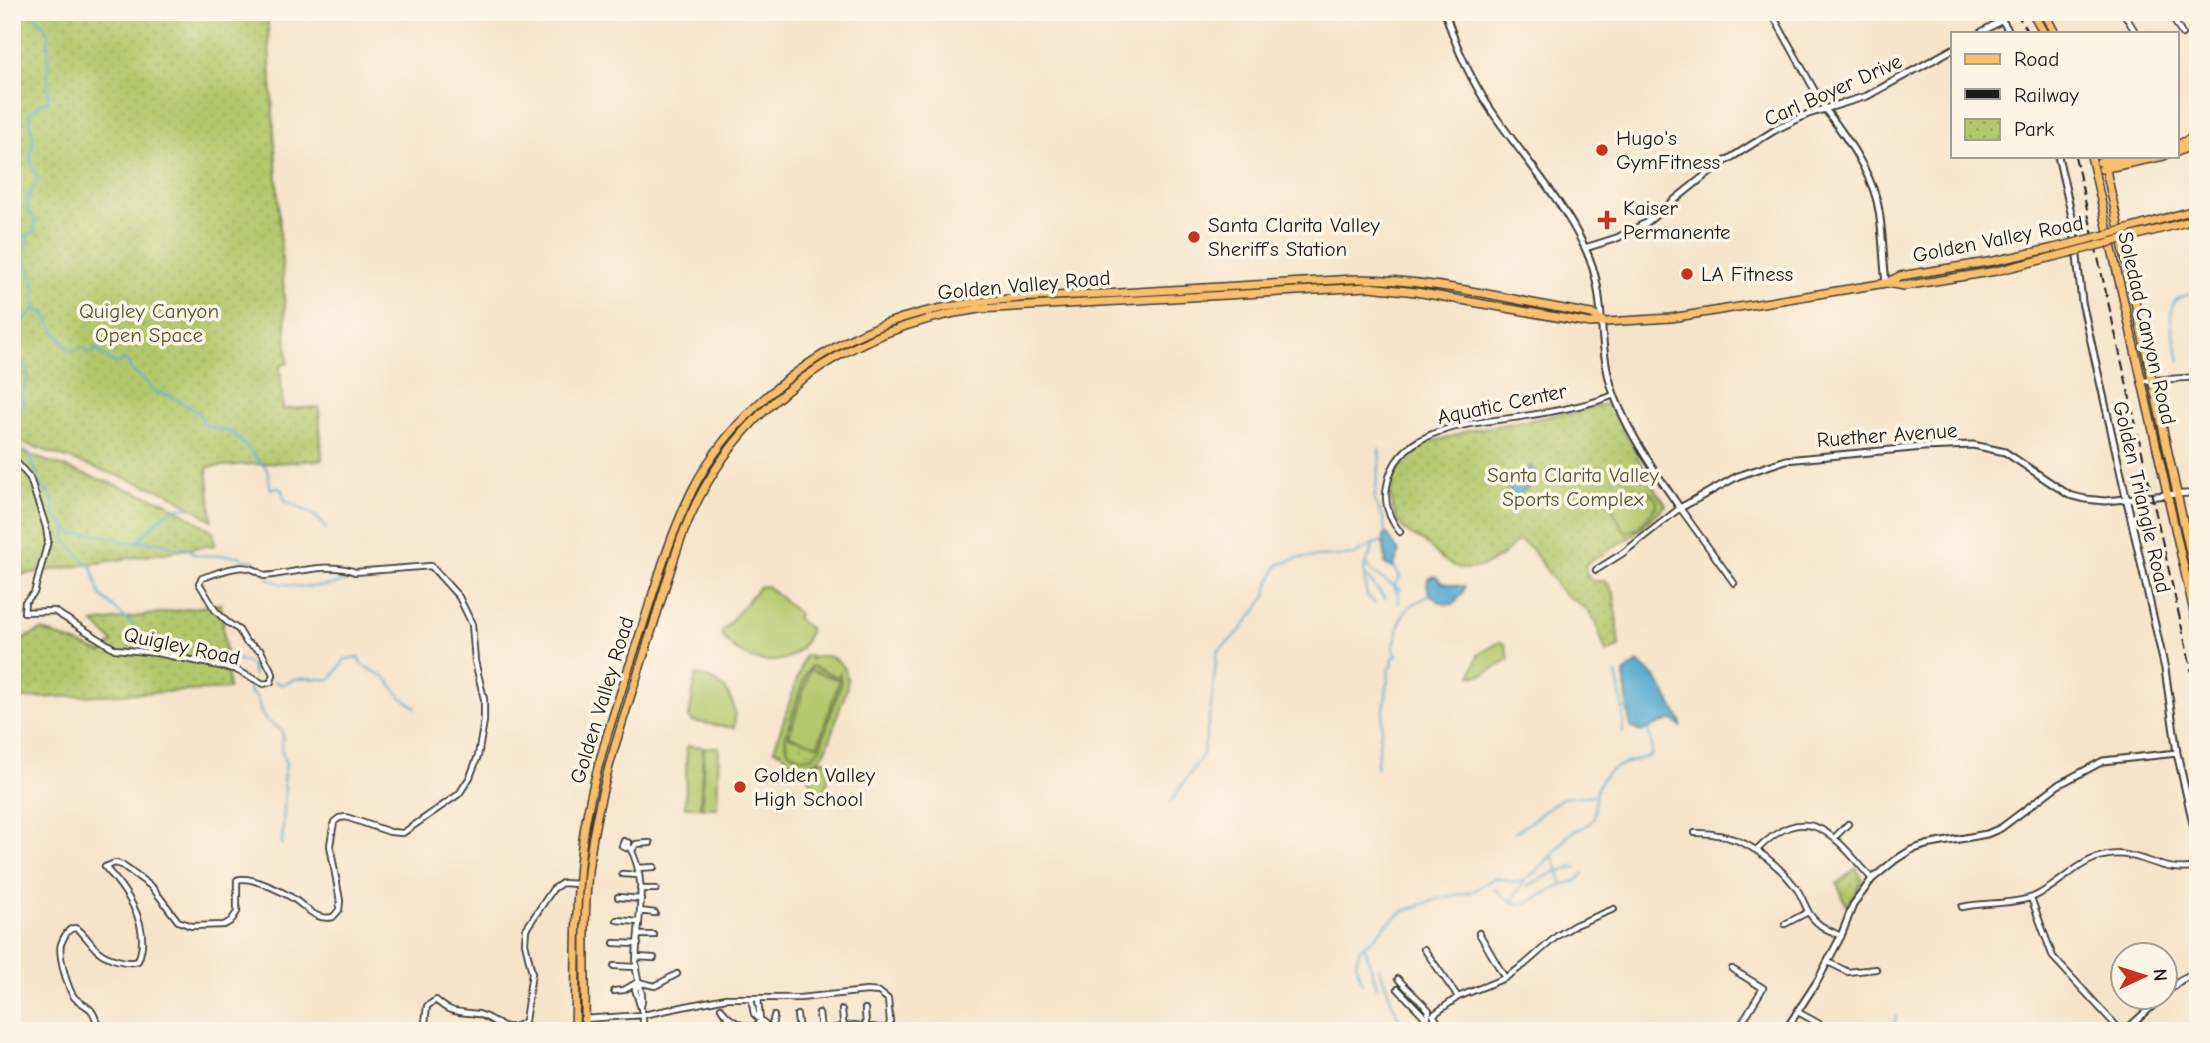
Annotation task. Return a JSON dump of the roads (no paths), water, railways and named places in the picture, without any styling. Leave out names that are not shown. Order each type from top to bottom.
[{"type":"main road","points":[[2032,12],[2046,32]]},
{"type":"main road","points":[[2041,12],[2047,32]]},
{"type":"main road","points":[[2041,12],[2054,32]]},
{"type":"main road","points":[[2178,145],[2198,135]]},
{"type":"main road","points":[[2178,152],[2198,143]]},
{"type":"main road","points":[[2093,163],[2124,158]]},
{"type":"main road","points":[[2104,162],[2126,164],[2154,158]]},
{"type":"main road","name":"Soledad Canyon Road","points":[[2104,162],[2198,589]]},
{"type":"main road","name":"Soledad Canyon Road","points":[[2093,163],[2198,629]]},
{"type":"main road","points":[[2112,194],[2115,173],[2126,164]]},
{"type":"main road","name":"Golden Valley Road","points":[[2129,233],[2198,209]]},
{"type":"main road","name":"Golden Valley Road","points":[[585,1031],[589,857],[598,808],[612,754],[685,530],[709,482],[748,427],[789,388],[822,364],[887,331],[964,311],[1350,287],[1416,292],[1590,323],[1603,320],[1641,322],[1886,283],[1900,276],[2056,252],[2198,219]]},
{"type":"main road","name":"Golden Valley Road","points":[[575,1031],[579,884],[588,806],[602,753],[676,526],[693,489],[722,444],[750,414],[818,356],[846,340],[905,317],[979,302],[1353,279],[1390,280],[1445,288],[1592,314],[1603,320]]},
{"type":"street","points":[[1445,12],[1460,53],[1480,92],[1558,200],[1585,248],[1599,285],[1607,370],[1614,395],[1656,474],[1734,583]]},
{"type":"street","points":[[1771,12],[1825,109],[1847,138],[1875,196],[1880,215],[1886,283]]},
{"type":"street","points":[[1997,12],[2009,32]]},
{"type":"street","points":[[2123,12],[2135,32]]},
{"type":"street","points":[[2169,12],[2182,34]]},
{"type":"street","points":[[1982,32],[2002,20]]},
{"type":"street","name":"Carl Boyer Drive","points":[[1585,248],[1617,238],[1639,227],[1666,209],[1723,162],[1783,125],[1867,96],[1951,50]]},
{"type":"street","name":"Golden Triangle Road","points":[[2058,158],[2071,214],[2081,295],[2165,669],[2177,753],[2198,845]]},
{"type":"street","points":[[2140,381],[2198,377]]},
{"type":"street","name":"Aquatic Center","points":[[1400,532],[1388,512],[1387,484],[1394,464],[1414,444],[1461,426],[1536,414],[1614,395]]},
{"type":"street","name":"Ruether Avenue","points":[[1596,570],[1623,553],[1680,508],[1738,476],[1786,460],[1973,445],[2005,452],[2069,495],[2105,501],[2198,493]]},
{"type":"street","name":"Quigley Road","points":[[12,457],[30,478],[48,541],[34,593],[25,602],[24,612],[54,611],[115,649],[157,653],[234,669],[264,684],[271,682],[273,674],[261,651],[246,642],[239,630],[215,610],[200,583],[202,578],[246,566],[264,576],[324,569],[355,572],[431,566],[459,597],[472,624],[475,661],[484,699],[484,721],[478,756],[470,777],[459,794],[403,832],[390,832],[346,817],[334,822],[330,845],[340,901],[339,910],[333,917],[319,918],[293,898],[252,879],[242,878],[237,880],[237,912],[231,921],[224,925],[185,925],[178,921],[152,887],[122,865],[116,863],[105,867],[116,879],[137,913],[142,941],[138,961],[131,964],[101,953],[82,930],[76,928],[65,936],[59,950],[74,996],[91,1010],[99,1031]]},
{"type":"street","points":[[1785,1031],[1828,962],[1853,905],[1871,879],[1911,850],[1987,834],[2001,828],[2058,785],[2103,761],[2177,753]]},
{"type":"street","points":[[1835,837],[1848,824]]},
{"type":"street","points":[[1757,850],[1782,829],[1814,826],[1835,837],[1871,879]]},
{"type":"street","points":[[1695,833],[1730,836],[1757,850],[1795,886],[1808,912],[1821,927],[1841,936]]},
{"type":"street","points":[[643,1031],[643,1015],[635,989],[638,982],[641,898],[638,868],[630,848],[636,844],[650,843]]},
{"type":"street","points":[[1962,907],[2031,898],[2049,889],[2091,859],[2103,855],[2133,855],[2155,865],[2176,870],[2198,867]]},
{"type":"street","points":[[638,868],[654,867]]},
{"type":"street","points":[[622,874],[639,875]]},
{"type":"street","points":[[424,1031],[427,1006],[436,1000],[455,1013],[478,1014],[500,1026],[518,1026],[525,1021],[532,973],[525,943],[526,929],[553,889],[562,883],[579,884]]},
{"type":"street","points":[[640,889],[656,889]]},
{"type":"street","points":[[618,897],[641,898]]},
{"type":"street","points":[[2031,898],[2053,957],[2123,1031],[2145,1012]]},
{"type":"street","points":[[1444,1031],[1433,1015],[1458,997],[1505,978],[1557,936],[1575,925],[1614,909]]},
{"type":"street","points":[[640,911],[655,913]]},
{"type":"street","points":[[1785,924],[1808,912]]},
{"type":"street","points":[[617,920],[639,922]]},
{"type":"street","points":[[1479,933],[1505,978]]},
{"type":"street","points":[[638,935],[654,935]]},
{"type":"street","points":[[614,943],[638,944]]},
{"type":"street","points":[[1424,949],[1458,997]]},
{"type":"street","points":[[637,957],[654,958]]},
{"type":"street","points":[[1828,962],[1848,972],[1876,969]]},
{"type":"street","points":[[614,966],[637,967]]},
{"type":"street","points":[[1732,969],[1763,988],[1737,1031]]},
{"type":"street","points":[[2178,985],[2195,972],[2198,985]]},
{"type":"street","points":[[614,991],[624,990],[638,982],[655,986],[677,974]]},
{"type":"street","points":[[1398,979],[1429,1010],[1427,1020]]},
{"type":"street","points":[[1398,989],[1434,1031]]},
{"type":"street","points":[[575,1019],[643,1015],[726,998],[800,998],[867,991],[879,992],[889,1003],[890,1027],[885,1030],[862,1027],[814,1031]]},
{"type":"street","points":[[755,998],[761,1021],[772,1031]]},
{"type":"street","points":[[721,1008],[724,1014],[748,1027],[754,1027],[761,1021]]},
{"type":"street","points":[[862,1027],[865,1009]]},
{"type":"street","points":[[842,1010],[844,1028]]},
{"type":"street","points":[[1798,1012],[1824,1029],[1837,1031]]},
{"type":"street","points":[[819,1013],[821,1030]]},
{"type":"street","points":[[797,1015],[799,1031]]},
{"type":"street","points":[[772,1031],[774,1016]]},
{"type":"water","points":[[1531,466],[1540,478],[1516,497],[1506,486]]},
{"type":"water","points":[[1387,534],[1399,552],[1393,568],[1385,564],[1383,536]]},
{"type":"water","points":[[1435,576],[1443,583],[1464,587],[1454,604],[1438,601],[1430,593],[1427,584],[1429,578]]},
{"type":"water","points":[[1638,662],[1656,678],[1681,721],[1681,727],[1672,719],[1641,732],[1630,727],[1624,673]]},
{"type":"waterway","points":[[12,334],[36,307],[34,280],[26,263],[27,235],[35,232],[35,218],[29,214],[27,199],[38,181],[30,160],[33,139],[29,114],[40,103],[48,102],[48,33],[31,12]]},
{"type":"waterway","points":[[2180,361],[2171,312],[2176,300],[2198,292]]},
{"type":"waterway","points":[[36,307],[36,311],[44,312],[53,329],[70,350],[85,348],[87,352],[94,353],[95,347],[112,363],[123,360],[129,362],[130,369],[144,379],[153,391],[173,397],[199,413],[205,425],[232,433],[266,468],[271,489],[276,487],[282,490],[285,500],[312,514],[326,529]]},
{"type":"waterway","points":[[12,356],[26,365],[29,377],[22,391],[24,405],[18,417],[21,445],[31,454],[31,461],[53,502],[54,516],[74,534],[98,534],[126,542],[154,541],[177,549],[187,547],[195,555],[240,556],[243,560],[253,560],[265,574]]},
{"type":"waterway","points":[[1379,449],[1380,461],[1374,500],[1384,519],[1385,535]]},
{"type":"waterway","points":[[139,540],[167,513],[174,509],[188,508]]},
{"type":"waterway","points":[[66,528],[66,541],[92,567],[100,595],[134,626],[144,647],[149,648]]},
{"type":"waterway","points":[[1170,803],[1203,754],[1217,652],[1241,630],[1266,597],[1278,565],[1297,558],[1354,555],[1383,541]]},
{"type":"waterway","points":[[1373,544],[1365,564],[1364,578],[1367,596],[1375,603]]},
{"type":"waterway","points":[[1368,566],[1376,575],[1401,590]]},
{"type":"waterway","points":[[1394,567],[1400,577],[1394,586],[1399,603]]},
{"type":"waterway","points":[[1366,576],[1385,599]]},
{"type":"waterway","points":[[268,578],[276,582],[308,586],[330,585],[348,580]]},
{"type":"waterway","points":[[1376,768],[1389,669],[1393,666],[1392,659],[1397,655],[1393,649],[1400,621],[1406,610],[1431,595]]},
{"type":"waterway","points":[[154,648],[193,645],[204,655],[245,662],[269,678]]},
{"type":"waterway","points":[[274,681],[282,685],[295,679],[331,680],[345,659],[358,657],[361,664],[387,679],[400,696],[416,708]]},
{"type":"waterway","points":[[251,666],[254,676]]},
{"type":"waterway","points":[[1616,673],[1623,710]]},
{"type":"waterway","points":[[252,681],[249,691],[257,698],[261,713],[281,730],[283,735],[281,749],[286,764],[283,779],[285,789],[282,845]]},
{"type":"waterway","points":[[1623,733],[1623,710],[1627,709]]},
{"type":"waterway","points":[[1362,983],[1356,963],[1360,948],[1404,911],[1441,898],[1472,892],[1494,878],[1520,882],[1532,875],[1570,834],[1593,819],[1596,792],[1604,776],[1625,763],[1651,756],[1652,745],[1648,729]]},
{"type":"waterway","points":[[1515,833],[1562,798],[1593,795]]},
{"type":"waterway","points":[[1494,889],[1512,902],[1523,905],[1563,884],[1552,855]]},
{"type":"waterway","points":[[1527,886],[1555,872],[1577,867]]},
{"type":"waterway","points":[[1565,884],[1578,880],[1584,873]]},
{"type":"waterway","points":[[1512,901],[1524,882]]},
{"type":"waterway","points":[[1364,944],[1377,987]]},
{"type":"waterway","points":[[1379,967],[1406,1031]]},
{"type":"waterway","points":[[1896,1016],[1896,1030]]},
{"type":"railway","points":[[2016,12],[2027,32]]},
{"type":"railway","points":[[2075,158],[2198,699]]},
{"type":"place","name":"Hugo's GymFitness","points":[[1602,150]]},
{"type":"place","name":"Kaiser Permanente","points":[[1607,220]]},
{"type":"place","name":"Santa Clarita Valley Sheriff’s Station","points":[[1194,237]]},
{"type":"place","name":"LA Fitness","points":[[1687,274]]},
{"type":"place","name":"Golden Valley High School","points":[[740,787]]},
{"type":"park label","name":"Quigley Canyon Open Space","points":[[149,323]]},
{"type":"park label","name":"Santa Clarita Valley Sports Complex","points":[[1573,487]]}]
